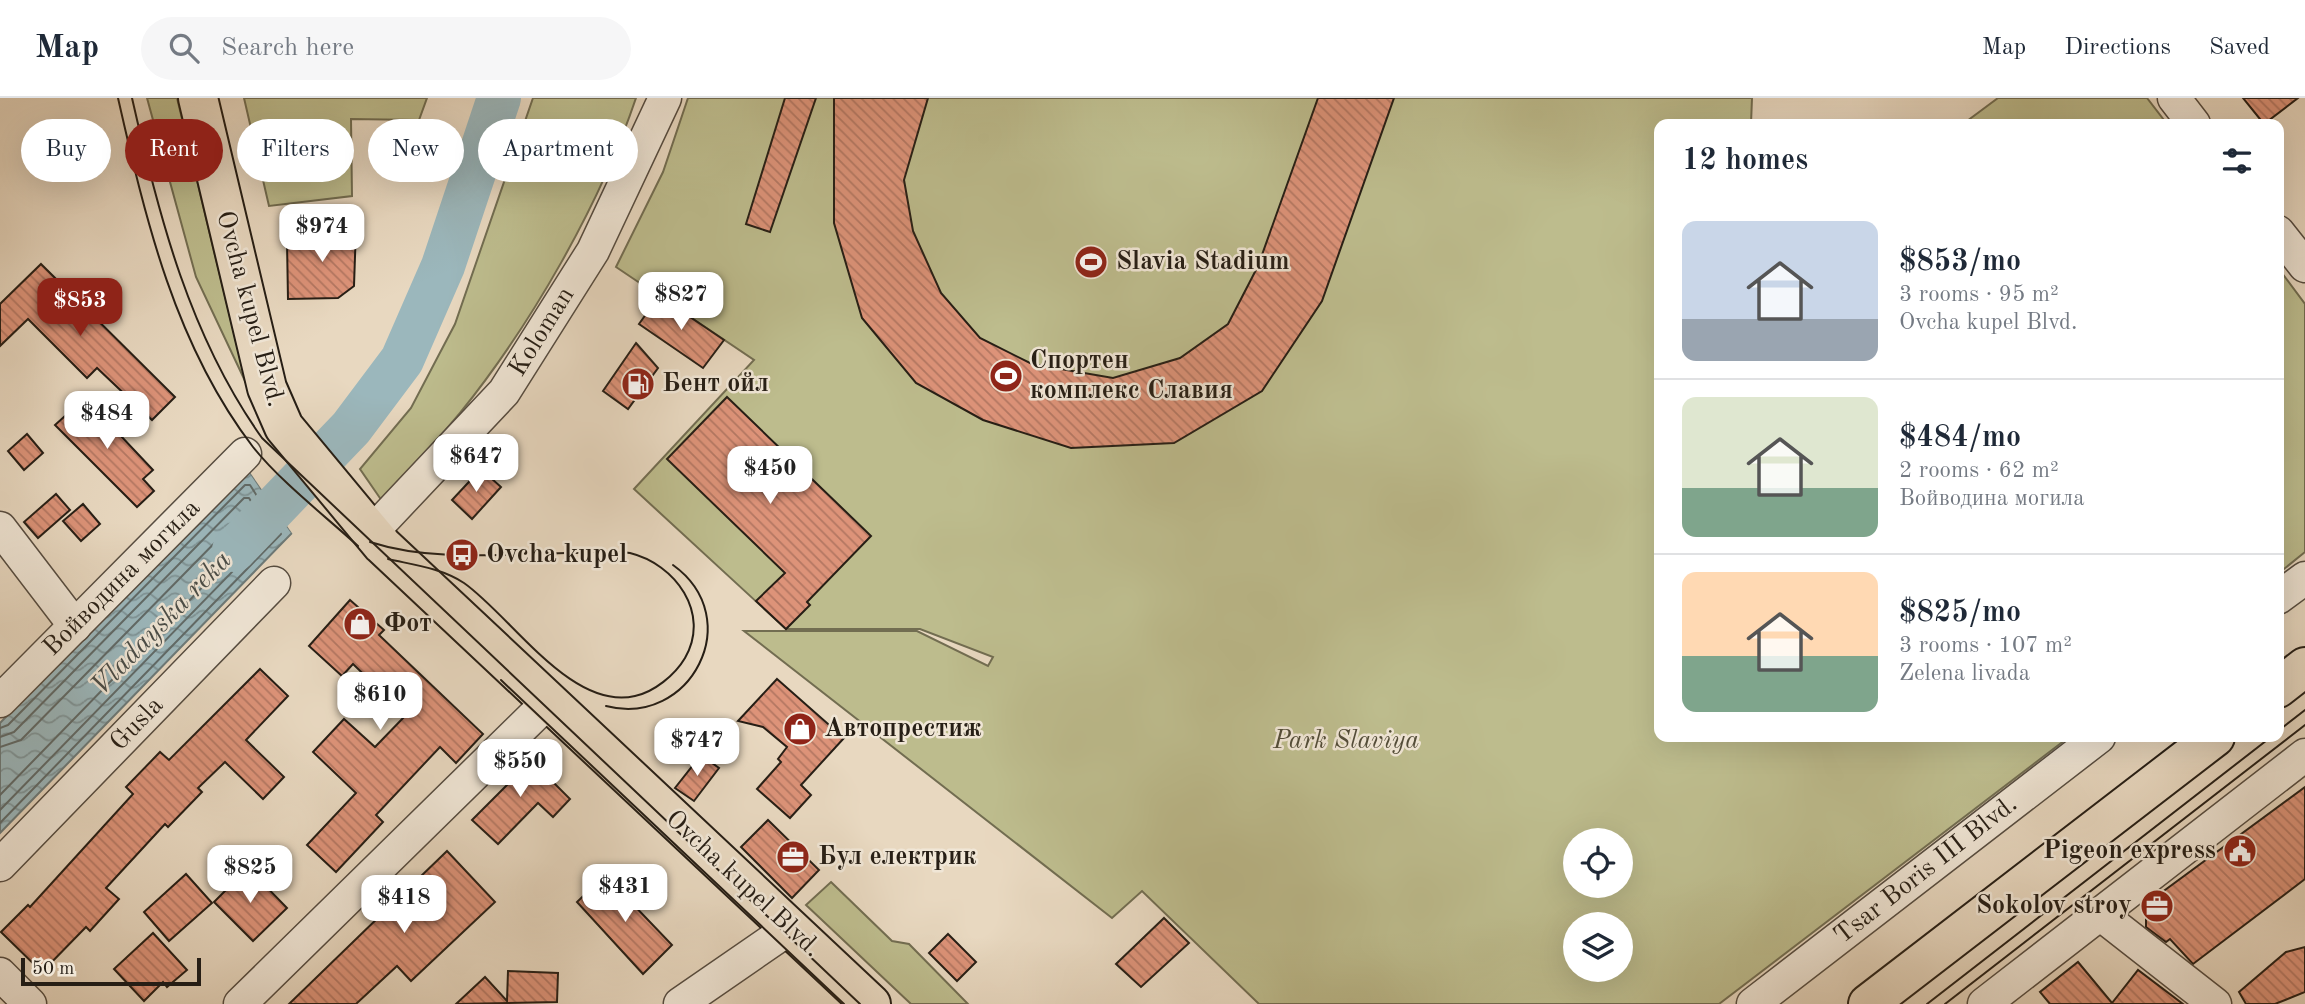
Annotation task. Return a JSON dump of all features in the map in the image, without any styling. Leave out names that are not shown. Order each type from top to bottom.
[{"type":"main road","name":"Ovcha kupel Blvd.","points":[[198,98],[267,388],[284,427],[371,533],[540,710],[780,935],[872,1004]]},
{"type":"main road","points":[[2284,683],[2305,667]]},
{"type":"main road","points":[[1868,1004],[2209,742]]},
{"type":"main road","name":"Ovcha kupel Blvd.","points":[[780,935],[835,1004]]},
{"type":"street","name":"Koloman","points":[[371,533],[504,392],[593,251],[665,98]]},
{"type":"street","points":[[2284,240],[2305,266]]},
{"type":"street","name":"Войводина могила","points":[[0,701],[245,454]]},
{"type":"street","points":[[0,528],[75,626]]},
{"type":"street","points":[[2284,594],[2305,578]]},
{"type":"street","name":"Gusla","points":[[0,865],[274,583]]},
{"type":"street","points":[[240,1004],[540,710]]},
{"type":"street","name":"Tsar Boris III Blvd.","points":[[1753,1004],[2093,742]]},
{"type":"street","points":[[1984,1004],[2305,755]]},
{"type":"street","points":[[2100,914],[2215,1004]]},
{"type":"street","points":[[680,1004],[780,935]]},
{"type":"street","points":[[0,974],[30,1004]]},
{"type":"green space","points":[[147,98],[177,98],[182,119],[153,119]]},
{"type":"green space","points":[[244,98],[427,98],[419,119],[249,119]]},
{"type":"green space","points":[[533,98],[636,98],[628,119],[526,119]]},
{"type":"green space","name":"Park Slaviya","points":[[688,98],[1752,98],[1751,119],[1654,119],[1654,742],[2062,742],[1719,1004],[1259,1004],[1142,891],[1112,918],[744,631],[917,631],[988,666],[993,657],[920,629],[786,629],[634,489],[754,360],[616,267],[663,172]]},
{"type":"green space","points":[[1998,98],[2147,98],[2163,119],[1970,119]]},
{"type":"green space","points":[[170,182],[197,182],[246,383],[196,277]]},
{"type":"green space","points":[[263,182],[352,182],[352,196],[269,206]]},
{"type":"green space","points":[[504,182],[602,182],[561,263],[512,342],[460,413],[382,501],[360,469],[411,408],[455,324]]},
{"type":"green space","points":[[2284,276],[2305,304],[2305,552],[2284,569]]},
{"type":"green space","points":[[831,882],[892,941],[909,944],[968,1004],[911,1004],[806,905]]},
{"type":"water","name":"Vladayska reka","points":[[249,471],[292,533],[0,833],[0,723]]},
{"type":"pier","points":[[247,468],[252,469],[295,531],[294,536]]},
{"type":"building","points":[[785,98],[816,98],[770,232],[746,224]]},
{"type":"building","points":[[834,98],[928,98],[904,180],[913,231],[941,293],[980,338],[1032,364],[1113,378],[1180,358],[1228,324],[1258,266],[1318,98],[1394,98],[1322,301],[1262,391],[1174,443],[1071,448],[983,420],[916,383],[862,318],[834,223]]},
{"type":"building","points":[[2243,98],[2298,98],[2271,119],[2260,119]]},
{"type":"building","points":[[356,227],[354,286],[338,298],[288,299],[287,242],[308,242],[307,228]]},
{"type":"building","points":[[41,264],[175,397],[152,420],[97,368],[87,378],[28,319],[0,346],[0,304]]},
{"type":"building","points":[[659,296],[724,340],[703,368],[639,324]]},
{"type":"building","points":[[636,343],[658,368],[628,409],[603,391]]},
{"type":"building","points":[[727,397],[871,536],[807,602],[810,605],[786,629],[756,601],[785,573],[667,459]]},
{"type":"building","points":[[85,398],[153,470],[143,479],[154,491],[137,507],[55,425]]},
{"type":"building","points":[[27,434],[43,453],[24,470],[8,451]]},
{"type":"building","points":[[481,469],[501,487],[472,519],[452,500]]},
{"type":"building","points":[[56,494],[70,510],[38,538],[24,522]]},
{"type":"building","points":[[83,504],[100,524],[81,541],[63,521]]},
{"type":"building","points":[[350,600],[384,630],[379,635],[483,734],[456,763],[440,747],[376,815],[383,822],[336,872],[307,845],[356,793],[313,752],[344,719],[375,747],[406,715],[353,664],[342,676],[309,646]]},
{"type":"building","points":[[260,669],[288,696],[246,740],[284,777],[263,799],[225,762],[198,788],[202,792],[168,827],[165,824],[106,888],[119,899],[90,931],[86,927],[42,972],[1,932],[28,905],[30,907],[133,794],[126,787],[160,752],[169,760]]},
{"type":"building","name":"Автопрестиж","points":[[777,679],[844,738],[801,785],[811,795],[790,818],[757,789],[781,762],[778,759],[787,747],[763,727],[738,721]]},
{"type":"building","points":[[523,752],[570,799],[553,817],[538,803],[498,844],[472,820],[509,783],[500,775]]},
{"type":"building","points":[[701,755],[719,768],[694,801],[675,788]]},
{"type":"building","points":[[2305,787],[2305,879],[2193,964],[2170,939],[2166,942],[2146,927],[2146,904]]},
{"type":"building","points":[[768,820],[819,870],[792,898],[741,847]]},
{"type":"building","points":[[447,851],[495,902],[411,981],[397,966],[356,1004],[289,1004]]},
{"type":"building","points":[[248,868],[287,908],[253,941],[214,902]]},
{"type":"building","points":[[186,874],[212,903],[169,941],[144,912]]},
{"type":"building","points":[[605,875],[672,945],[643,974],[577,902]]},
{"type":"building","points":[[1164,918],[1189,943],[1141,987],[1116,964]]},
{"type":"building","points":[[153,933],[187,970],[167,987],[163,982],[144,1001],[114,969]]},
{"type":"building","points":[[948,934],[976,962],[957,981],[929,953]]},
{"type":"building","points":[[2305,947],[2305,992],[2275,1004],[2246,1004],[2239,992],[2286,952]]},
{"type":"building","points":[[2078,962],[2112,1003],[2138,970],[2183,1004],[2050,1004],[2040,992]]},
{"type":"building","points":[[508,971],[558,973],[557,1002],[456,1004],[485,977],[507,1001]]},
{"type":"waterway","name":"Vladayska reka","points":[[234,550],[351,428],[402,360],[443,266],[499,98]]},
{"type":"tram line","points":[[118,98],[152,236],[183,324],[203,367],[226,408],[264,460],[358,546]]},
{"type":"tram line","points":[[132,98],[166,231],[196,317],[215,359],[262,438],[860,1004]]},
{"type":"tram line","points":[[370,542],[442,555],[607,551],[630,553],[661,568],[674,579],[684,593],[694,624],[692,641],[681,664],[657,687],[635,696],[611,697],[588,689],[565,676],[464,583],[437,570],[388,559]]},
{"type":"tram line","points":[[606,706],[636,708],[662,701],[684,685],[699,664],[707,639],[706,613],[695,587],[673,565]]},
{"type":"tram line","points":[[501,680],[844,1004]]},
{"type":"tram line","points":[[2284,726],[2305,710]]},
{"type":"tram line","points":[[2284,741],[2305,725]]},
{"type":"tram line","points":[[1927,1004],[2265,742]]},
{"type":"tram line","points":[[1945,1004],[2283,742]]},
{"type":"place","name":"Slavia Stadium","points":[[1091,262]]},
{"type":"place","name":"Спортен комплекс Славия","points":[[1006,376]]},
{"type":"place","name":"Бент ойл","points":[[638,384]]},
{"type":"place","name":"Ovcha kupel","points":[[462,555]]},
{"type":"place","name":"Фот","points":[[360,624]]},
{"type":"place","name":"Автопрестиж","points":[[800,729]]},
{"type":"place","name":"Pigeon express","points":[[2240,851]]},
{"type":"place","name":"Бул електрик","points":[[793,857]]},
{"type":"place","name":"Sokolov stroy","points":[[2157,906]]}]
